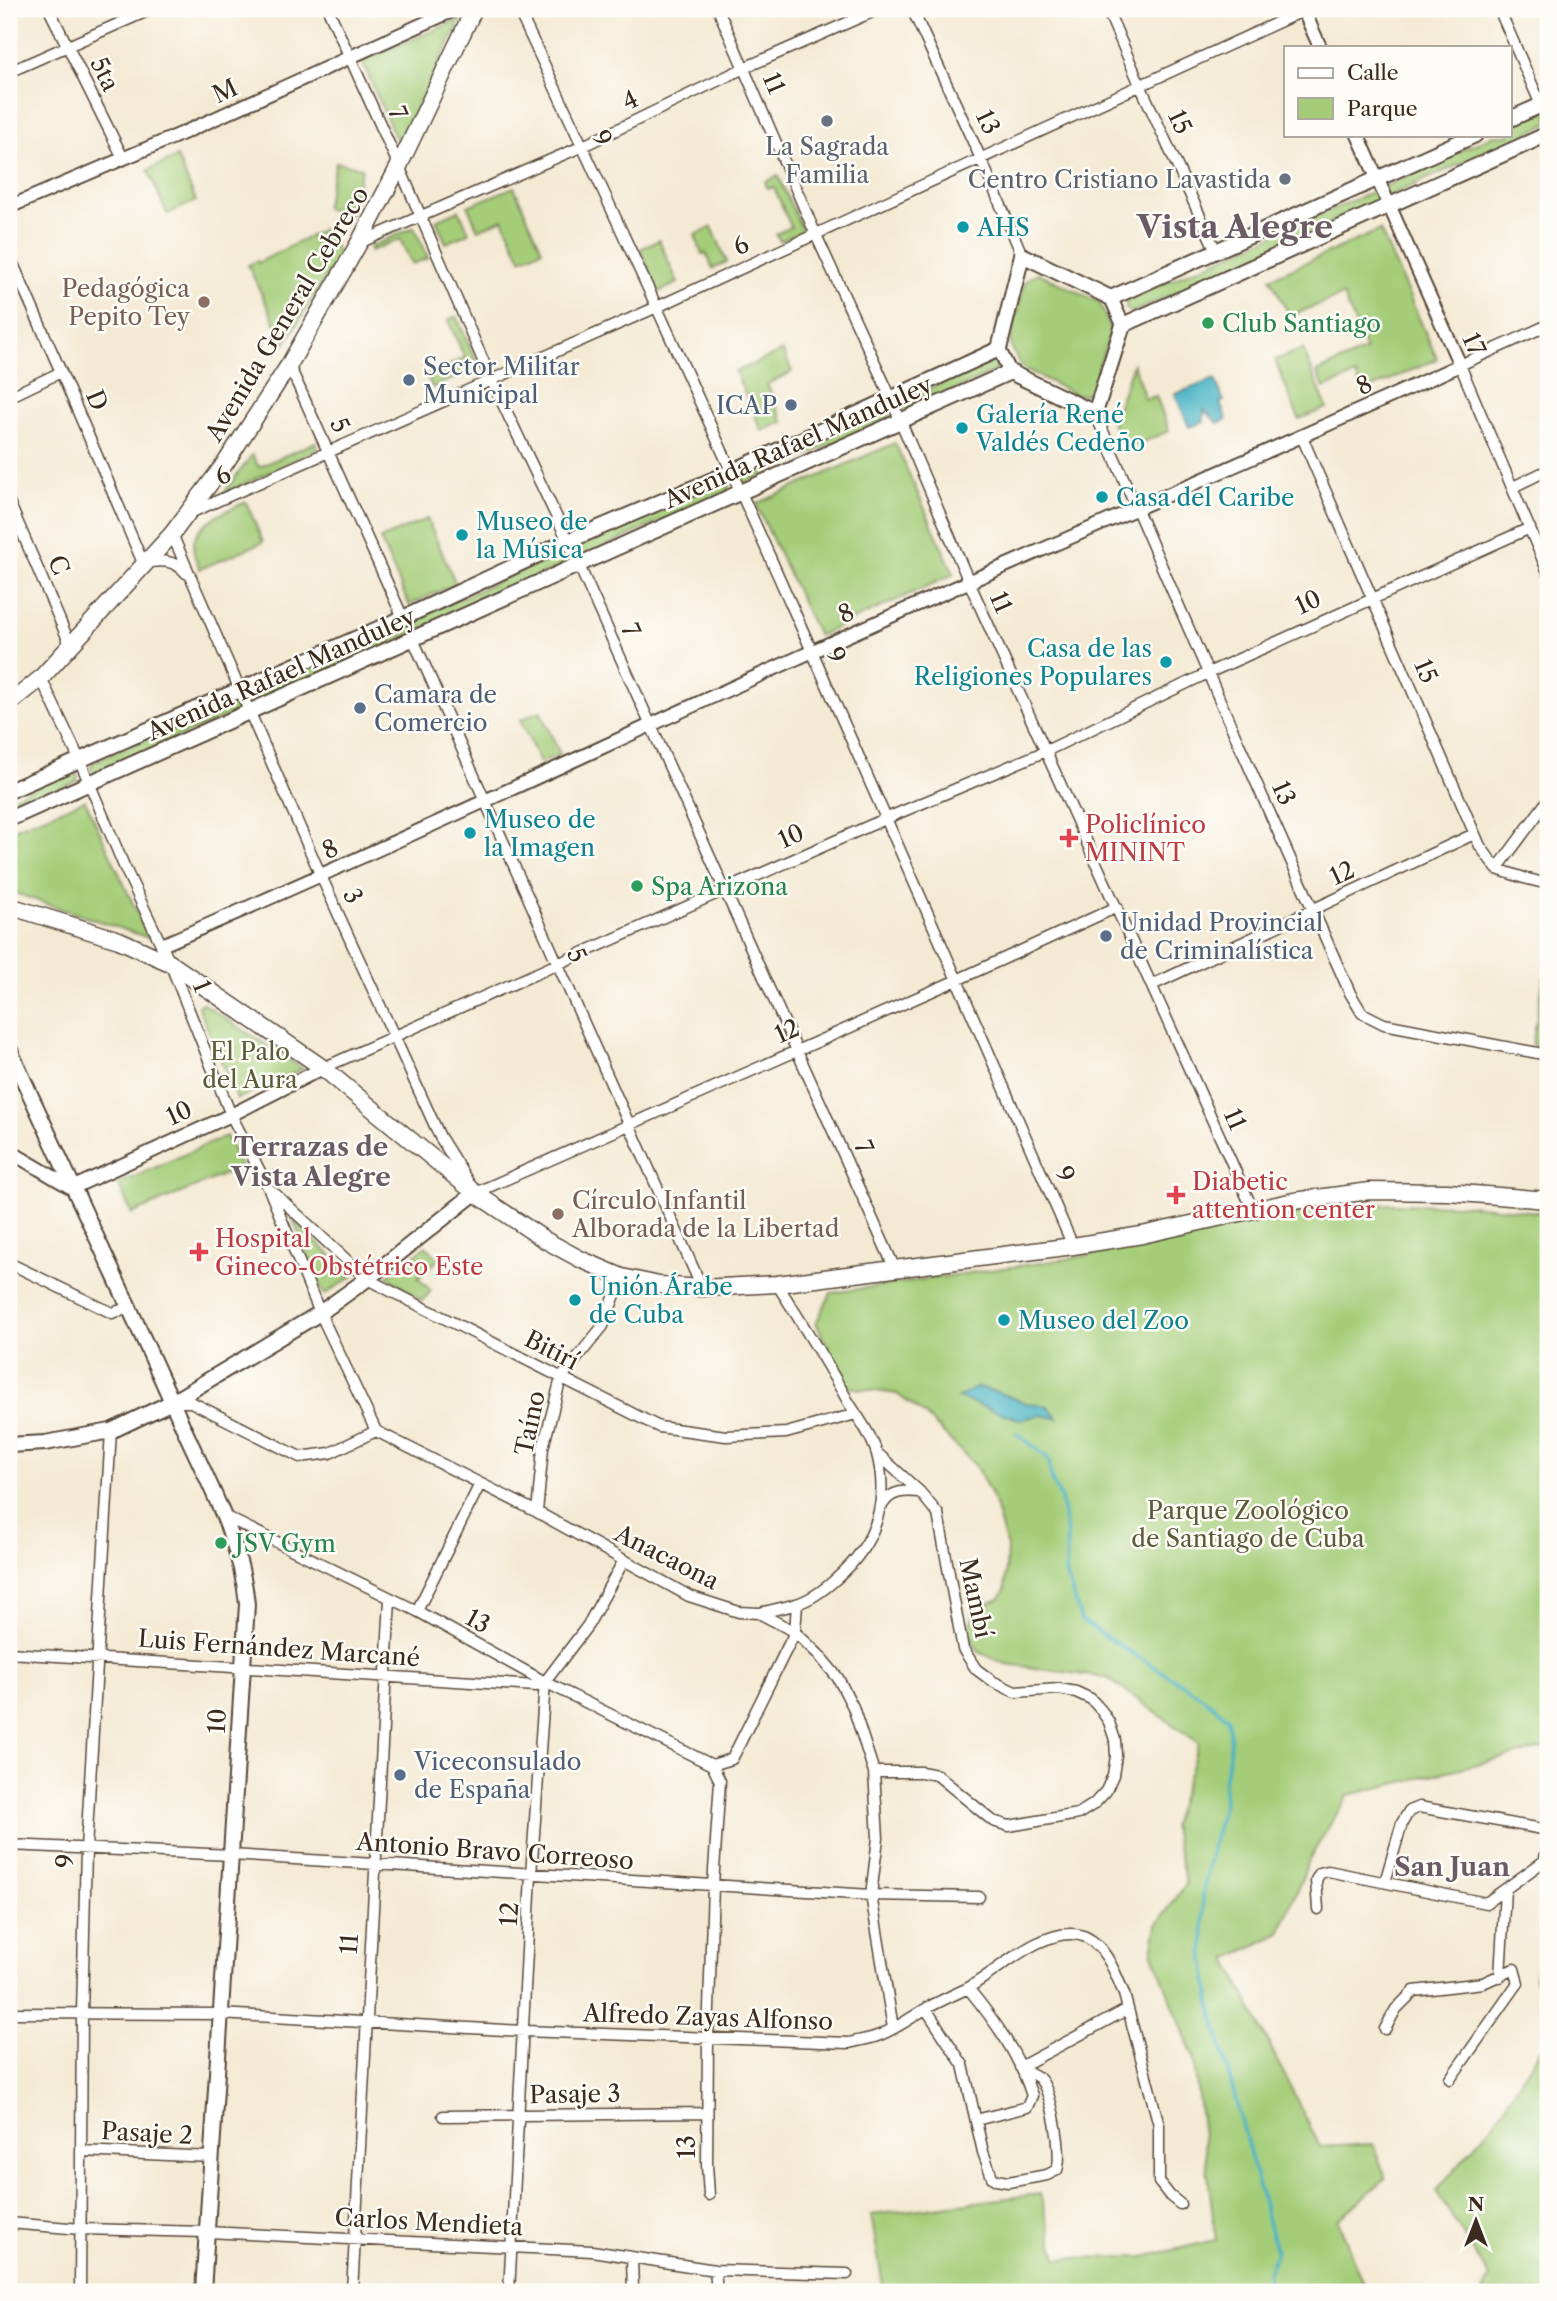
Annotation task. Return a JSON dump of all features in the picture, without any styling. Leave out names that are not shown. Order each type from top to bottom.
[{"type":"main road","name":"Avenida General Cebreco","points":[[9,704],[41,678],[172,534],[226,462],[289,365],[359,243],[474,9]]},
{"type":"main road","points":[[1512,118],[1545,104]]},
{"type":"main road","points":[[1010,372],[1095,413],[1123,325],[1548,134]]},
{"type":"main road","points":[[999,349],[1022,255],[1111,298],[1473,136]]},
{"type":"main road","name":"Avenida Rafael Manduley","points":[[9,791],[403,618],[568,541],[730,472],[999,349]]},
{"type":"main road","name":"Avenida Rafael Manduley","points":[[9,819],[1010,372]]},
{"type":"main road","points":[[9,906],[119,940],[170,963],[323,1068],[475,1193],[545,1240],[622,1277],[659,1285],[702,1288],[776,1284],[1073,1246],[1142,1235],[1294,1201],[1370,1191],[1448,1192],[1548,1200]]},
{"type":"main road","name":"10","points":[[9,1048],[72,1188],[131,1307],[222,1515],[241,1563],[245,1584],[247,1604],[203,2292]]},
{"type":"main road","points":[[9,1445],[45,1443],[111,1431],[172,1402],[320,1313],[475,1193]]},
{"type":"street","name":"5ta","points":[[49,9],[123,159]]},
{"type":"street","points":[[9,72],[152,9]]},
{"type":"street","name":"7","points":[[328,9],[491,379],[579,565],[895,1269]]},
{"type":"street","name":"M","points":[[9,207],[123,159],[456,9]]},
{"type":"street","name":"9","points":[[518,9],[657,307],[887,818],[1073,1246]]},
{"type":"street","name":"11","points":[[718,9],[816,235],[891,398],[969,582],[1252,1210]]},
{"type":"street","name":"4","points":[[359,243],[583,146],[744,68],[878,9]]},
{"type":"street","name":"13","points":[[912,9],[1022,255]]},
{"type":"street","name":"15","points":[[1107,9],[1216,251]]},
{"type":"street","points":[[1305,9],[1320,46]]},
{"type":"street","name":"6","points":[[189,513],[657,307],[1141,87],[1305,9]]},
{"type":"street","points":[[1499,9],[1545,104],[1548,121]]},
{"type":"street","name":"17","points":[[1358,136],[1548,572]]},
{"type":"street","name":"D","points":[[9,255],[143,563]]},
{"type":"street","points":[[1111,298],[1123,325]]},
{"type":"street","name":"8","points":[[162,945],[321,876],[812,651],[1302,437],[1548,325]]},
{"type":"street","points":[[999,349],[1010,372]]},
{"type":"street","name":"5","points":[[289,365],[403,618]]},
{"type":"street","points":[[9,397],[61,372]]},
{"type":"street","name":"13","points":[[1095,413],[1135,509],[1362,1013],[1384,1024],[1548,1055]]},
{"type":"street","name":"15","points":[[1302,437],[1474,834],[1497,869]]},
{"type":"street","points":[[1513,487],[1548,470]]},
{"type":"street","name":"C","points":[[9,502],[70,644]]},
{"type":"street","name":"10","points":[[72,1188],[232,1115],[323,1068],[887,818],[1046,751],[1208,673],[1530,528]]},
{"type":"street","name":"3","points":[[172,534],[321,876],[440,1136],[475,1193]]},
{"type":"street","points":[[143,563],[158,560],[172,562],[191,578]]},
{"type":"street","name":"5","points":[[413,639],[702,1288]]},
{"type":"street","name":"1","points":[[41,678],[170,963],[232,1115],[269,1189],[320,1313]]},
{"type":"street","points":[[1548,800],[1497,869],[1548,884]]},
{"type":"street","name":"12","points":[[1152,985],[1474,834]]},
{"type":"street","name":"12","points":[[475,1193],[1117,907]]},
{"type":"street","points":[[9,1151],[72,1188]]},
{"type":"street","name":"Bitirí","points":[[269,1189],[367,1279],[659,1427],[726,1436],[786,1433],[856,1414]]},
{"type":"street","points":[[9,1263],[112,1313],[131,1307]]},
{"type":"street","name":"Taíno","points":[[537,1511],[543,1448],[561,1378],[603,1325],[622,1277]]},
{"type":"street","points":[[776,1284],[813,1339],[877,1453],[882,1490],[881,1507]]},
{"type":"street","points":[[172,1402],[191,1402],[300,1457],[330,1453],[376,1431],[320,1313]]},
{"type":"street","name":"9","points":[[80,2292],[86,1849],[111,1431]]},
{"type":"street","name":"Anacaona","points":[[376,1431],[537,1511],[689,1596],[739,1612],[759,1613],[795,1632],[818,1654],[838,1678],[853,1707],[874,1772],[878,1838],[871,1895],[893,2028]]},
{"type":"street","name":"Mambí","points":[[874,1772],[921,1772],[937,1775],[993,1821],[1009,1826],[1078,1814],[1094,1804],[1106,1791],[1113,1775],[1116,1756],[1115,1740],[1109,1722],[1091,1699],[1076,1692],[1059,1689],[1015,1692],[992,1681],[976,1669],[962,1649],[938,1514],[920,1492],[877,1453]]},
{"type":"street","points":[[416,1611],[481,1484]]},
{"type":"street","points":[[759,1613],[797,1604],[830,1585],[868,1544],[881,1507],[888,1496],[903,1491],[920,1492]]},
{"type":"street","name":"13","points":[[222,1515],[416,1611],[545,1682],[712,1766],[720,1781],[713,1885],[708,2039],[709,2195]]},
{"type":"street","points":[[545,1682],[588,1625],[624,1560]]},
{"type":"street","name":"11","points":[[352,2292],[390,1599]]},
{"type":"street","points":[[712,1766],[732,1759],[795,1632],[797,1604]]},
{"type":"street","name":"Luis Fernández Marcané","points":[[9,1653],[536,1686],[545,1682]]},
{"type":"street","name":"12","points":[[509,2292],[531,1875],[545,1682]]},
{"type":"street","points":[[1385,1882],[1402,1823],[1409,1811],[1419,1807],[1548,1830]]},
{"type":"street","name":"Antonio Bravo Correoso","points":[[9,1845],[871,1895],[979,1896]]},
{"type":"street","points":[[1318,1909],[1316,1880],[1320,1873],[1328,1871],[1486,1903],[1544,1861],[1548,1847]]},
{"type":"street","points":[[1500,1977],[1505,1890]]},
{"type":"street","name":"Alfredo Zayas Alfonso","points":[[9,2013],[219,2014],[524,2031],[849,2043],[879,2035],[893,2028],[968,1988],[1042,1941],[1063,1935],[1081,1935],[1097,1945],[1124,1994],[1159,2125],[1159,2182],[1180,2204]]},
{"type":"street","points":[[1385,2029],[1396,2009],[1414,1991],[1483,1983],[1514,1969],[1518,1983],[1450,2079]]},
{"type":"street","points":[[968,1988],[997,2022],[1013,2049],[1032,2096],[1027,2107],[976,2120]]},
{"type":"street","points":[[926,2009],[963,2065],[989,2172],[996,2180],[1016,2181],[1047,2175],[1056,2170],[1059,2158],[1046,2091],[1039,2078],[1020,2067]]},
{"type":"street","points":[[1020,2067],[1128,2009]]},
{"type":"street","name":"Pasaje 3","points":[[443,2116],[708,2113]]},
{"type":"street","name":"Pasaje 2","points":[[81,2151],[211,2157]]},
{"type":"street","name":"Carlos Mendieta","points":[[9,2223],[80,2229],[511,2246],[592,2251],[715,2270],[847,2274]]},
{"type":"street","points":[[632,2257],[633,2292]]},
{"type":"street","points":[[715,2270],[717,2292]]},
{"type":"green space","points":[[462,18],[398,144],[362,61]]},
{"type":"green space","points":[[1548,109],[1548,124],[1131,313],[1126,308],[1126,300],[1381,188],[1492,136],[1512,136],[1512,126]]},
{"type":"green space","points":[[177,157],[196,201],[167,214],[148,170]]},
{"type":"green space","points":[[336,162],[362,168],[350,215],[325,208]]},
{"type":"green space","points":[[778,176],[803,231],[780,241],[776,234],[791,227],[774,187],[768,189],[765,182]]},
{"type":"green space","points":[[514,187],[542,250],[521,259],[503,219],[478,230],[468,206]]},
{"type":"green space","points":[[459,210],[469,233],[446,243],[436,220]]},
{"type":"green space","points":[[414,227],[428,258],[412,264],[400,239],[370,251],[370,247]]},
{"type":"green space","points":[[712,227],[727,262],[713,269],[706,253],[702,254],[695,235]]},
{"type":"green space","points":[[326,228],[339,256],[285,344],[248,265],[257,261],[258,263]]},
{"type":"green space","points":[[1380,230],[1437,359],[1363,392],[1356,375],[1324,388],[1317,372],[1366,350],[1343,295],[1290,316],[1270,278]]},
{"type":"green space","points":[[659,240],[678,283],[659,292],[640,249]]},
{"type":"green space","points":[[1038,273],[1099,302],[1111,330],[1092,386],[1086,394],[1076,395],[1021,367],[1010,344],[1025,281]]},
{"type":"green space","points":[[456,316],[479,367],[432,388],[427,375],[465,358],[448,320]]},
{"type":"green space","points":[[1303,349],[1327,408],[1299,419],[1275,360]]},
{"type":"green space","points":[[783,351],[792,372],[767,384],[783,422],[762,431],[735,372]]},
{"type":"green space","points":[[990,360],[997,363],[996,371],[906,412],[900,408],[903,401]]},
{"type":"green space","points":[[1133,364],[1145,399],[1156,396],[1169,431],[1124,450],[1112,422]]},
{"type":"green space","points":[[885,408],[890,412],[890,418],[744,484],[741,481],[740,475]]},
{"type":"green space","points":[[316,442],[318,449],[223,494],[252,455],[259,467]]},
{"type":"green space","points":[[895,443],[954,574],[818,636],[756,504]]},
{"type":"green space","points":[[721,482],[729,485],[728,491],[586,555],[579,553],[578,547],[581,544]]},
{"type":"green space","points":[[246,502],[263,542],[200,569],[194,553],[197,534],[210,520]]},
{"type":"green space","points":[[427,519],[456,584],[409,605],[380,539]]},
{"type":"green space","points":[[559,554],[565,555],[566,564],[259,702],[253,700],[255,690]]},
{"type":"green space","points":[[232,702],[238,704],[240,710],[97,774],[90,769],[93,762]]},
{"type":"green space","points":[[540,711],[560,754],[540,763],[520,720]]},
{"type":"green space","points":[[69,772],[75,772],[77,781],[9,812],[9,799]]},
{"type":"green space","points":[[85,800],[149,938],[9,891],[9,831]]},
{"type":"green space","points":[[1544,977],[1548,978],[1548,1048],[1532,1045]]},
{"type":"green space","name":"El Palo del Aura","points":[[202,1003],[303,1069],[237,1099],[198,1006]]},
{"type":"green space","points":[[226,1136],[241,1167],[132,1214],[118,1184]]},
{"type":"green space","name":"Parque Zoológico de Santiago de Cuba","points":[[1469,1205],[1548,1213],[1548,1747],[1348,1795],[1310,1858],[1280,1933],[1227,1959],[1320,2147],[1373,2144],[1386,2178],[1338,2220],[1366,2292],[884,2292],[871,2215],[1040,2194],[1057,2258],[1143,2257],[1216,2240],[1193,2056],[1152,1951],[1157,1925],[1186,1884],[1172,1825],[1199,1743],[1107,1678],[1006,1664],[979,1652],[968,1631],[976,1608],[999,1599],[1005,1590],[1007,1547],[993,1498],[975,1465],[924,1414],[897,1394],[848,1387],[816,1323],[831,1293],[1080,1257],[1284,1212],[1336,1206]]},
{"type":"green space","points":[[293,1220],[353,1276],[324,1295]]},
{"type":"green space","points":[[426,1246],[439,1259],[418,1278],[431,1291],[422,1301],[387,1276]]},
{"type":"green space","points":[[1548,1898],[1548,1994],[1535,1980]]},
{"type":"green space","points":[[1548,2038],[1548,2292],[1482,2292],[1490,2278],[1436,2191],[1491,2127]]},
{"type":"water","points":[[1215,379],[1224,401],[1220,403],[1227,419],[1218,423],[1204,410],[1204,422],[1189,427],[1175,394]]},
{"type":"water","points":[[977,1387],[1026,1403],[1048,1406],[1058,1418],[1038,1415],[1021,1420],[958,1398]]},
{"type":"waterway","points":[[1016,1433],[1048,1458],[1052,1481],[1061,1498],[1067,1534],[1066,1573],[1081,1620],[1198,1694],[1227,1717],[1231,1742],[1224,1782],[1224,1803],[1203,1894],[1204,1958],[1212,2011],[1276,2251],[1268,2273],[1267,2292]]},
{"type":"place","name":"La Sagrada Familia","points":[[827,121]]},
{"type":"place","name":"Centro Cristiano Lavastida","points":[[1285,179]]},
{"type":"place","name":"AHS","points":[[963,227]]},
{"type":"place","name":"Pedagógica Pepito Tey","points":[[204,302]]},
{"type":"place","name":"Club Santiago","points":[[1208,323]]},
{"type":"place","name":"Sector Militar Municipal","points":[[409,380]]},
{"type":"place","name":"ICAP","points":[[791,405]]},
{"type":"place","name":"Galería René Valdés Cedeño","points":[[962,428]]},
{"type":"place","name":"Casa del Caribe","points":[[1102,497]]},
{"type":"place","name":"Museo de la Música","points":[[462,535]]},
{"type":"place","name":"Casa de las Religiones Populares","points":[[1166,662]]},
{"type":"place","name":"Camara de Comercio","points":[[360,708]]},
{"type":"place","name":"Museo de la Imagen","points":[[470,833]]},
{"type":"place","name":"Policlínico MININT","points":[[1069,838]]},
{"type":"place","name":"Spa Arizona","points":[[637,886]]},
{"type":"place","name":"Unidad Provincial de Criminalística","points":[[1106,936]]},
{"type":"place","name":"Diabetic attention center","points":[[1176,1195]]},
{"type":"place","name":"Círculo Infantil Alborada de la Libertad","points":[[558,1214]]},
{"type":"place","name":"Hospital Gineco-Obstétrico Este","points":[[199,1252]]},
{"type":"place","name":"Unión Árabe de Cuba","points":[[575,1300]]},
{"type":"place","name":"Museo del Zoo","points":[[1004,1320]]},
{"type":"place","name":"JSV Gym","points":[[221,1543]]},
{"type":"place","name":"Viceconsulado de España","points":[[400,1775]]},
{"type":"district","name":"Vista Alegre","points":[[1235,226]]},
{"type":"district","name":"Terrazas de Vista Alegre","points":[[311,1162]]},
{"type":"district","name":"San Juan","points":[[1452,1867]]}]
